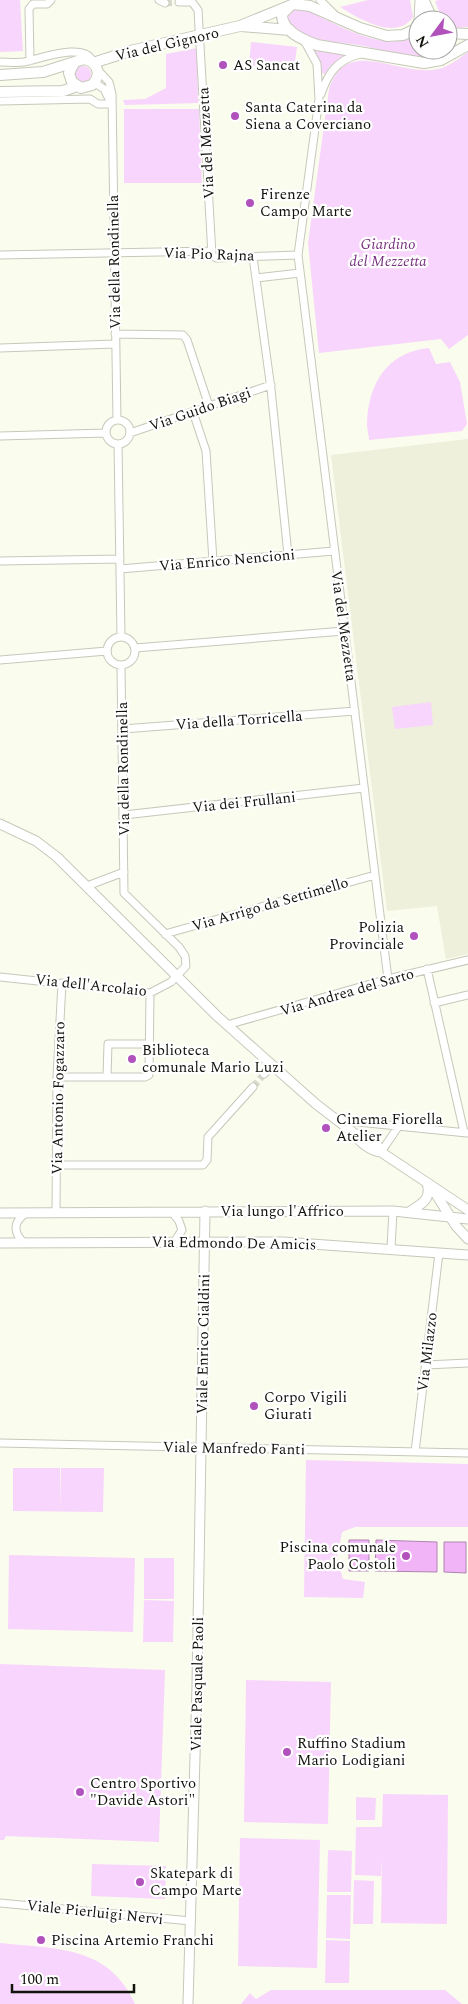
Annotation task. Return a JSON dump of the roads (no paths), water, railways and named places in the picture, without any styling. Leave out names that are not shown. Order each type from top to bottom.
[{"type":"main road","points":[[408,31],[403,35],[387,36],[360,28],[306,4],[293,3],[282,14],[284,24],[290,30],[304,40],[317,45],[368,52],[416,62],[429,62],[447,58],[468,44]]},
{"type":"main road","name":"Via del Gignoro","points":[[95,67],[130,51],[240,26],[293,3]]},
{"type":"main road","name":"Via del Gignoro","points":[[240,26],[290,30]]},
{"type":"main road","name":"Via del Gignoro","points":[[0,74],[43,72],[84,59],[95,67]]},
{"type":"main road","points":[[429,62],[433,60]]},
{"type":"main road","points":[[74,63],[69,69],[69,76],[77,86]]},
{"type":"main road","name":"Via del Gignoro","points":[[95,67],[95,83]]},
{"type":"main road","points":[[0,92],[63,90],[77,86],[86,88],[95,83]]},
{"type":"street","points":[[30,60],[29,8],[33,4],[47,4],[51,0]]},
{"type":"street","points":[[320,0],[335,16]]},
{"type":"street","name":"Via del Mezzetta","points":[[179,2],[189,1],[196,5],[200,36],[212,251]]},
{"type":"street","name":"Via del Mezzetta","points":[[304,40],[317,64],[319,99],[298,255],[388,979]]},
{"type":"street","points":[[0,62],[30,60],[60,53],[80,52],[88,55],[95,67]]},
{"type":"street","name":"Via del Mezzetta","points":[[319,99],[328,76],[334,68],[350,57],[368,52]]},
{"type":"street","name":"Via della Rondinella","points":[[95,67],[110,84],[112,104],[117,420]]},
{"type":"street","points":[[0,101],[90,99],[98,104],[112,104],[104,89],[95,83]]},
{"type":"street","name":"Via Pio Rajna","points":[[0,255],[212,251],[216,258],[298,255]]},
{"type":"street","points":[[253,257],[271,385],[288,555]]},
{"type":"street","points":[[256,278],[300,273]]},
{"type":"street","points":[[115,334],[183,334],[187,340],[209,406]]},
{"type":"street","points":[[0,348],[115,344]]},
{"type":"street","name":"Via Guido Biagi","points":[[130,433],[271,385]]},
{"type":"street","points":[[193,412],[206,451],[213,561]]},
{"type":"street","points":[[117,420],[126,424],[130,433],[127,441],[118,444],[110,441],[106,434],[110,424],[117,420]]},
{"type":"street","points":[[0,436],[106,434]]},
{"type":"street","points":[[118,444],[122,637]]},
{"type":"street","name":"Via Enrico Nencioni","points":[[120,569],[334,551]]},
{"type":"street","points":[[0,561],[120,559]]},
{"type":"street","points":[[135,648],[344,631]]},
{"type":"street","points":[[122,637],[128,639],[135,648],[132,660],[121,666],[111,661],[107,651],[112,641],[122,637]]},
{"type":"street","points":[[0,660],[107,651]]},
{"type":"street","name":"Via della Rondinella","points":[[121,666],[124,893],[165,934]]},
{"type":"street","name":"Via della Torricella","points":[[123,729],[355,711]]},
{"type":"street","name":"Via dei Frullani","points":[[124,815],[364,788]]},
{"type":"street","points":[[0,824],[42,846],[87,886],[177,977],[228,1025],[335,1120],[355,1134],[362,1134],[379,1146],[381,1152],[468,1210]]},
{"type":"street","points":[[87,886],[124,872]]},
{"type":"street","name":"Via Arrigo da Settimello","points":[[165,934],[375,875]]},
{"type":"street","points":[[165,934],[179,947],[186,959],[185,968],[177,977]]},
{"type":"street","name":"Via Andrea del Sarto","points":[[228,1025],[388,979],[468,960]]},
{"type":"street","points":[[335,1120],[466,1133],[459,1111],[427,969]]},
{"type":"street","name":"Via dell'Arcolaio","points":[[0,977],[150,993],[177,977]]},
{"type":"street","name":"Via Antonio Fogazzaro","points":[[56,1213],[57,1077],[62,983]]},
{"type":"street","points":[[57,1077],[148,1076],[150,993]]},
{"type":"street","points":[[434,1003],[468,995]]},
{"type":"street","points":[[107,1077],[108,1044],[150,1044]]},
{"type":"street","points":[[264,1074],[272,1066]]},
{"type":"street","points":[[57,1165],[203,1165],[207,1160],[208,1137],[253,1087]]},
{"type":"street","points":[[459,1111],[468,1109]]},
{"type":"street","points":[[381,1152],[398,1127]]},
{"type":"street","points":[[409,1212],[428,1198],[427,1183]]},
{"type":"street","points":[[427,1183],[468,1239]]},
{"type":"street","points":[[391,1248],[392,1211]]},
{"type":"street","name":"Via lungo l'Affrico","points":[[0,1213],[392,1211],[468,1219]]},
{"type":"street","points":[[172,1212],[182,1230],[175,1242]]},
{"type":"street","name":"Viale Enrico Cialdini","points":[[201,1447],[205,1212]]},
{"type":"street","points":[[24,1243],[16,1234],[15,1227],[18,1220],[26,1213]]},
{"type":"street","name":"Via Edmondo De Amicis","points":[[0,1243],[283,1242],[391,1248],[468,1255]]},
{"type":"street","name":"Via Milazzo","points":[[415,1452],[439,1253]]},
{"type":"street","points":[[426,1365],[468,1364]]},
{"type":"street","name":"Viale Manfredo Fanti","points":[[0,1443],[468,1453]]},
{"type":"street","name":"Viale Pasquale Paoli","points":[[188,2004],[201,1447]]},
{"type":"street","name":"Viale Pierluigi Nervi","points":[[0,1903],[191,1921]]},
{"type":"tunnel","points":[[165,3],[179,2]]},
{"type":"tunnel","points":[[253,1087],[264,1074]]},
{"type":"place","name":"AS Sancat","points":[[223,65]]},
{"type":"place","name":"Santa Caterina da Siena a Coverciano","points":[[235,116]]},
{"type":"place","name":"Firenze Campo Marte","points":[[250,203]]},
{"type":"place","name":"Polizia Provinciale","points":[[414,936]]},
{"type":"place","name":"Biblioteca comunale Mario Luzi","points":[[132,1059]]},
{"type":"place","name":"Cinema Fiorella Atelier","points":[[326,1128]]},
{"type":"place","name":"Corpo Vigili Giurati","points":[[254,1406]]},
{"type":"place","name":"Piscina comunale Paolo Costoli","points":[[406,1556]]},
{"type":"place","name":"Ruffino Stadium Mario Lodigiani","points":[[287,1752]]},
{"type":"place","name":"Centro Sportivo \"Davide Astori\"","points":[[80,1792]]},
{"type":"place","name":"Skatepark di Campo Marte","points":[[140,1882]]},
{"type":"place","name":"Piscina Artemio Franchi","points":[[41,1940]]},
{"type":"park label","name":"Giardino del Mezzetta","points":[[388,252]]}]
